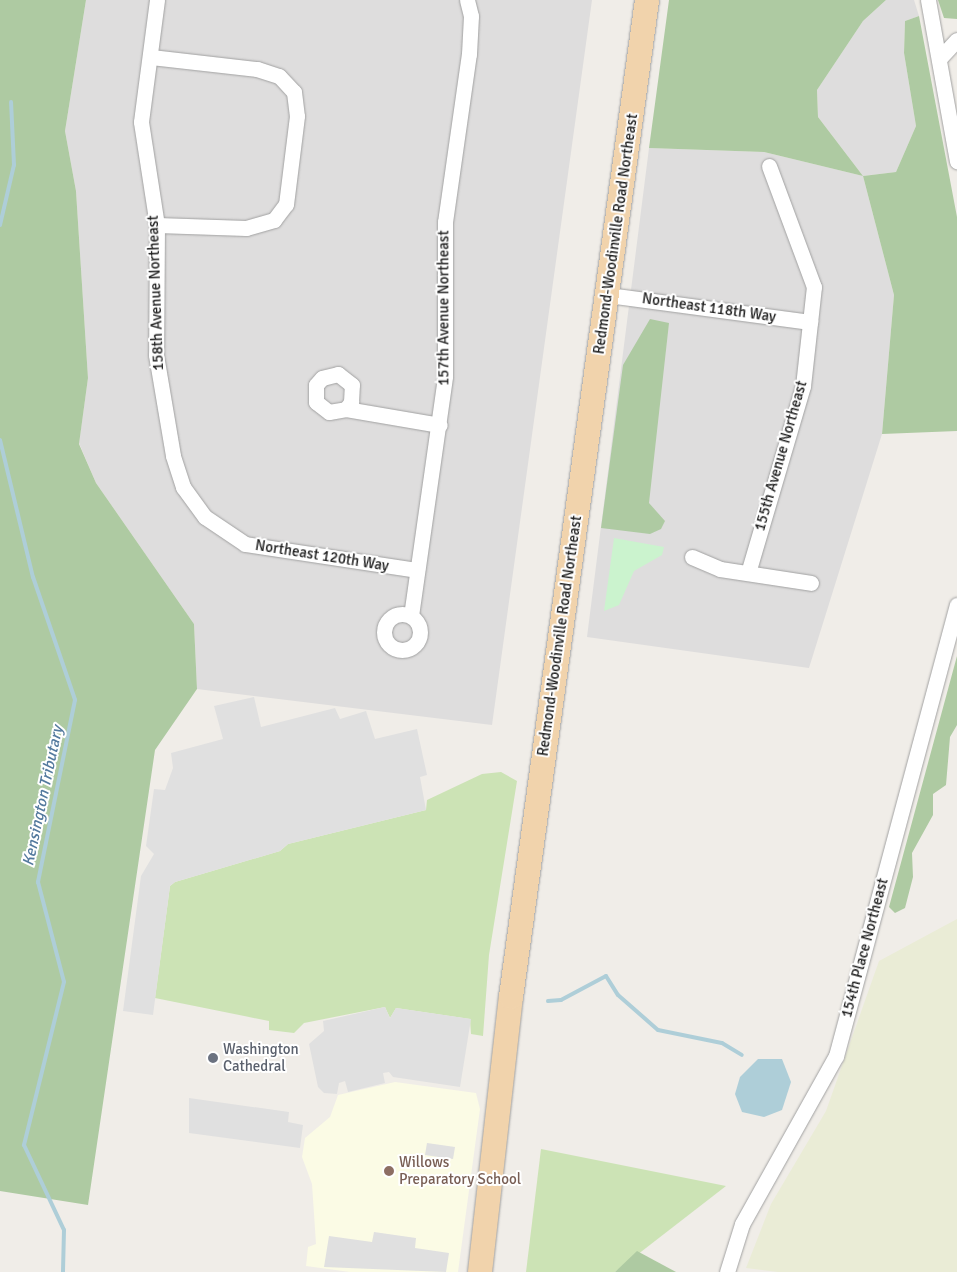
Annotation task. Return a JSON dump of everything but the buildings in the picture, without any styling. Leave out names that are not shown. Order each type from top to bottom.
[{"type":"main road","name":"Redmond-Woodinville Road Northeast","points":[[480,1272],[511,997],[648,0]]},
{"type":"street","name":"158th Avenue Northeast","points":[[157,0],[141,122],[157,225],[156,355],[161,397],[183,487],[205,517]]},
{"type":"street","name":"157th Avenue Northeast","points":[[411,616],[440,425],[446,332],[445,222],[469,54],[471,16],[466,0]]},
{"type":"street","points":[[928,0],[957,161]]},
{"type":"street","points":[[939,59],[957,40]]},
{"type":"street","points":[[151,56],[257,69],[278,76],[294,92],[297,116],[286,204],[274,220],[246,228],[157,225]]},
{"type":"street","name":"155th Avenue Northeast","points":[[748,573],[803,386],[814,287],[808,264],[769,166]]},
{"type":"street","name":"Northeast 118th Way","points":[[608,295],[810,322]]},
{"type":"street","points":[[346,409],[440,425]]},
{"type":"street","name":"Northeast 120th Way","points":[[205,517],[245,544],[417,570]]},
{"type":"street","points":[[692,557],[748,573],[811,584]]},
{"type":"street","name":"154th Place Northeast","points":[[726,1272],[742,1224],[836,1056],[957,605]]},
{"type":"shaded area","points":[[86,0],[592,0],[492,725],[197,689],[194,624],[96,483],[79,443],[88,378],[76,191],[65,131]]},
{"type":"shaded area","points":[[886,0],[914,0],[919,16],[905,21],[904,53],[916,126],[896,172],[863,176],[818,117],[817,90],[863,21]]},
{"type":"shaded area","points":[[649,148],[764,152],[863,176],[894,295],[882,434],[809,668],[587,637]]},
{"type":"shaded area","points":[[254,697],[261,727],[335,708],[340,719],[366,711],[375,739],[417,729],[427,775],[420,777],[426,810],[288,844],[280,851],[175,882],[170,886],[153,1015],[123,1011],[141,876],[154,854],[146,846],[154,789],[165,790],[173,768],[171,753],[223,739],[214,706]]},
{"type":"shaded area","points":[[957,919],[957,1272],[778,1272],[746,1268],[771,1204],[826,1111],[879,961]]},
{"type":"shaded area","points":[[385,1007],[390,1018],[396,1008],[471,1019],[460,1087],[393,1077],[389,1072],[383,1073],[385,1083],[348,1092],[345,1081],[339,1083],[337,1094],[324,1093],[318,1087],[309,1044],[324,1031],[323,1021]]},
{"type":"shaded area","name":"Willows Preparatory School","points":[[395,1082],[476,1093],[480,1109],[458,1272],[350,1272],[306,1266],[308,1247],[316,1244],[312,1184],[302,1157],[305,1138],[330,1117],[338,1095]]},
{"type":"shaded area","points":[[189,1098],[289,1112],[288,1122],[303,1125],[300,1148],[189,1133]]},
{"type":"shaded area","points":[[427,1143],[455,1147],[453,1159],[425,1155]]},
{"type":"shaded area","points":[[374,1232],[416,1238],[415,1248],[449,1253],[446,1272],[324,1267],[329,1236],[372,1242]]},
{"type":"green space","points":[[0,0],[86,0],[65,131],[76,191],[88,378],[79,444],[96,483],[194,624],[197,689],[155,750],[88,1205],[0,1191]]},
{"type":"green space","points":[[669,0],[886,0],[863,21],[817,90],[818,117],[863,176],[764,152],[649,148]]},
{"type":"green space","points":[[938,0],[957,0],[957,19],[944,18]]},
{"type":"green space","points":[[919,16],[957,217],[957,431],[882,434],[894,295],[863,176],[896,172],[916,126],[904,53],[905,21]]},
{"type":"green space","points":[[650,319],[669,323],[649,503],[665,521],[661,529],[650,534],[601,528],[623,365]]},
{"type":"green space","points":[[614,538],[664,547],[662,555],[634,571],[619,605],[604,611]]},
{"type":"green space","points":[[957,656],[957,725],[950,737],[946,785],[933,794],[933,815],[912,853],[913,877],[905,908],[895,913],[889,907]]},
{"type":"green space","points":[[501,772],[517,781],[489,955],[483,1036],[471,1034],[470,1019],[396,1008],[390,1018],[385,1007],[304,1023],[294,1033],[269,1030],[269,1021],[155,998],[170,886],[175,882],[280,851],[288,844],[426,810],[427,800],[482,774]]},
{"type":"green space","points":[[541,1149],[726,1186],[615,1272],[526,1272]]},
{"type":"green space","points":[[637,1251],[676,1272],[615,1272]]},
{"type":"water","points":[[758,1059],[782,1059],[791,1082],[782,1110],[764,1117],[742,1112],[735,1094],[740,1077]]},
{"type":"waterway","name":"Kensington Tributary","points":[[0,225],[14,165],[11,102]]},
{"type":"waterway","name":"Kensington Tributary","points":[[0,440],[33,577],[75,700],[38,882],[64,982],[24,1145],[64,1230],[63,1272]]},
{"type":"waterway","points":[[548,1001],[561,1000],[606,976],[618,995],[658,1030],[722,1043],[742,1055]]},
{"type":"place","name":"Washington Cathedral","points":[[213,1058]]},
{"type":"place","name":"Willows Preparatory School","points":[[389,1171]]}]
